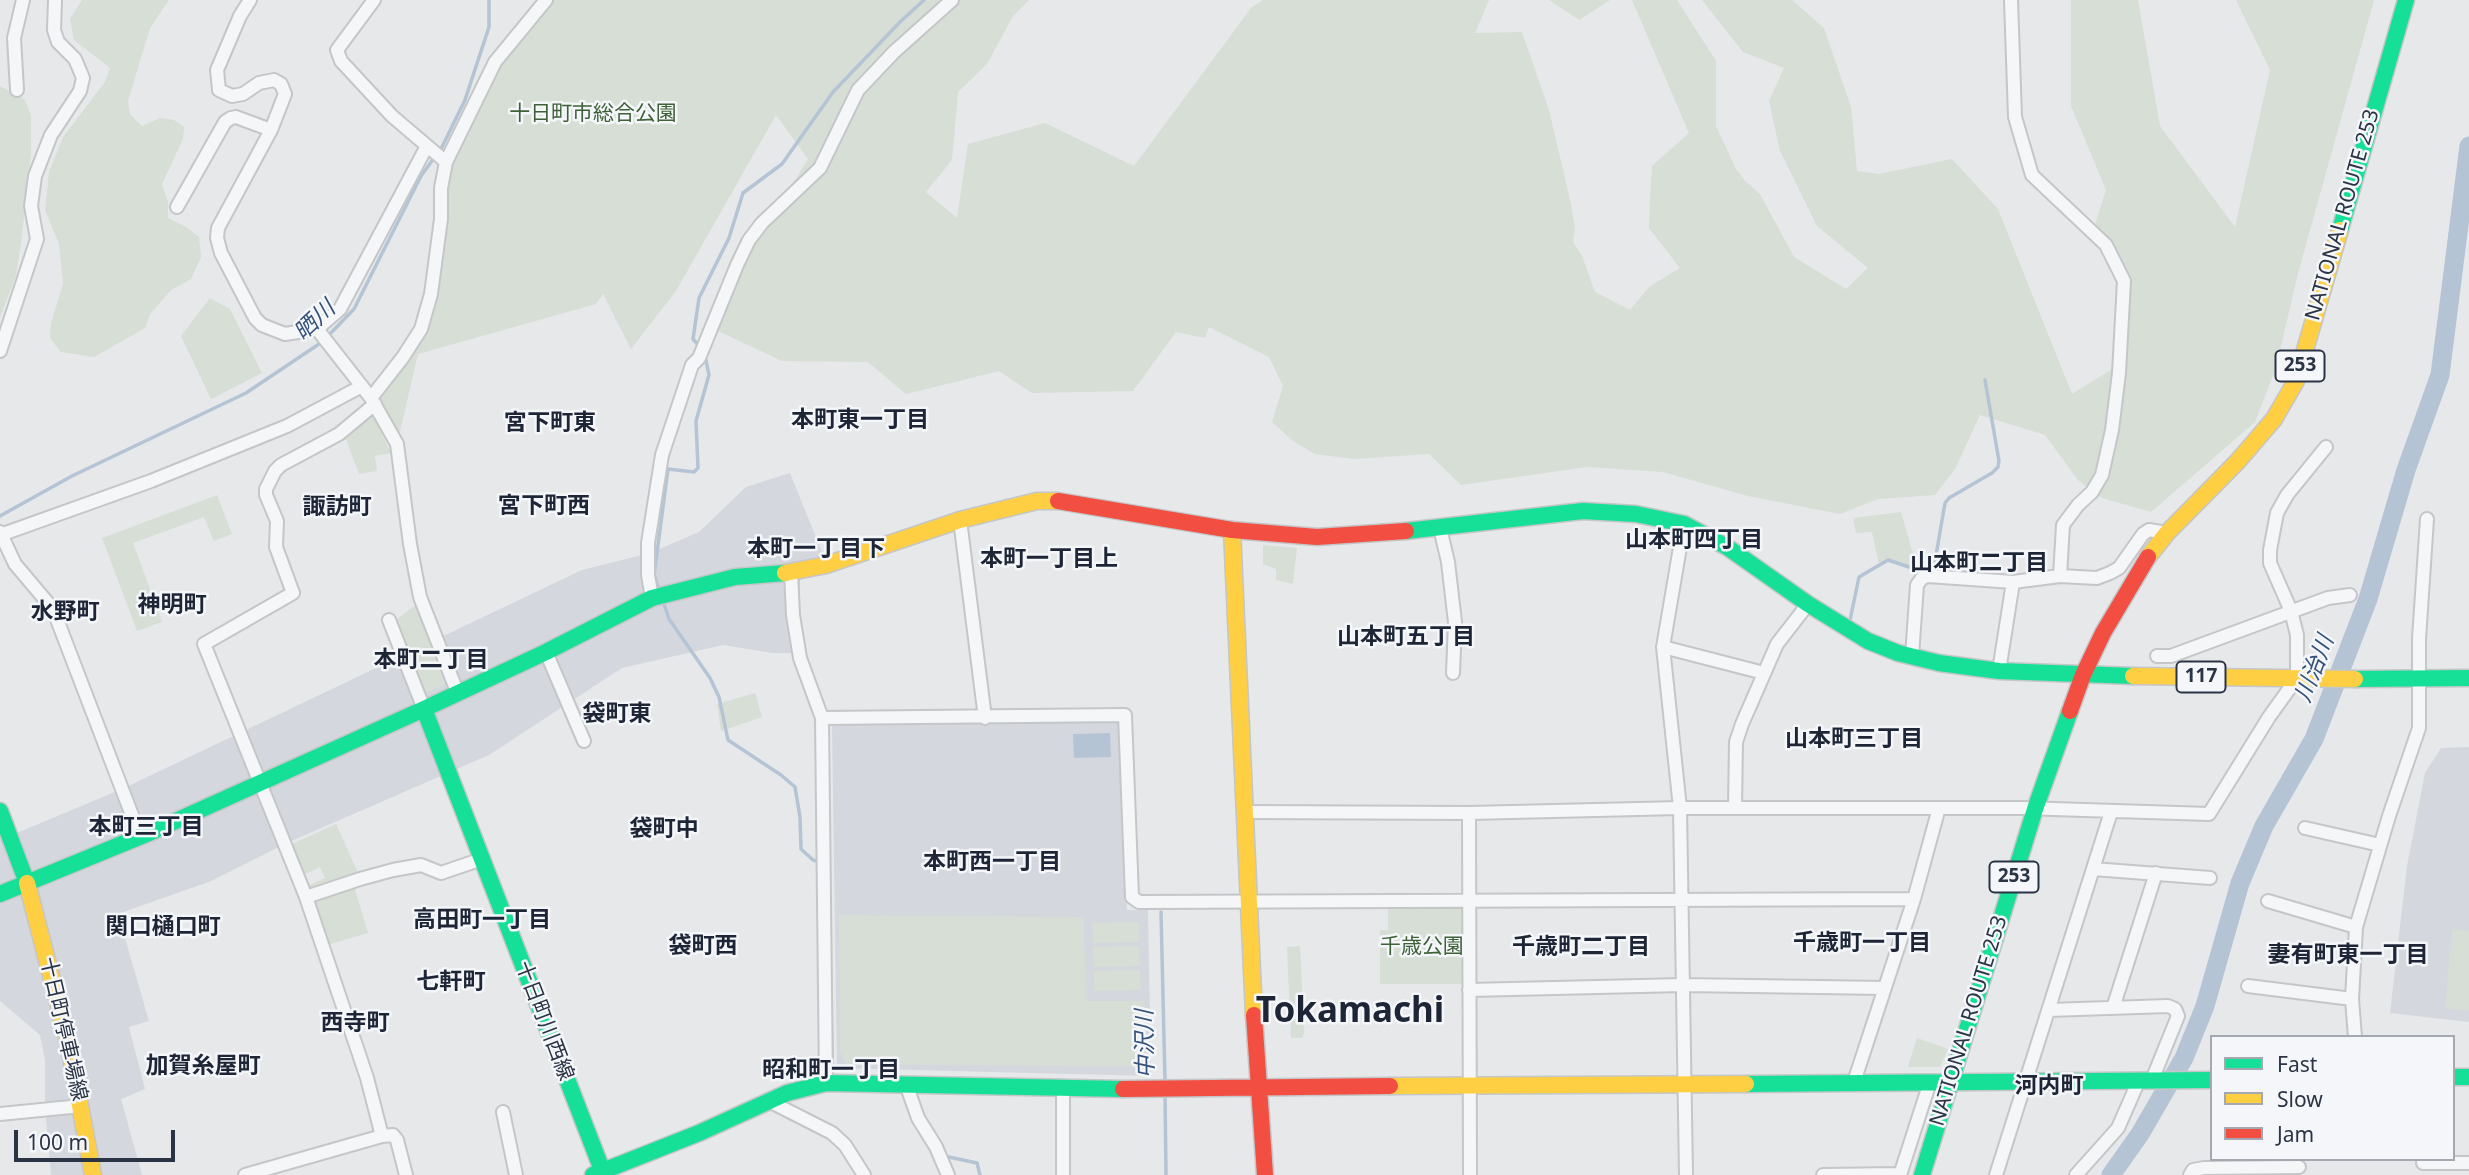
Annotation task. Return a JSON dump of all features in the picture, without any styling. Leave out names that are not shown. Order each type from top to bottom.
[{"type":"main road","name":"NATIONAL ROUTE 253","points":[[1922,1175],[1955,1081],[2035,808],[2083,675],[2124,595],[2146,560],[2167,533],[2238,461],[2274,419],[2296,381],[2406,0]]},
{"type":"main road","name":"117","points":[[0,894],[140,836],[458,694],[652,598],[735,577],[791,572],[826,565],[960,520],[1031,502],[1063,501],[1232,530],[1317,537],[1440,528],[1583,511],[1636,514],[1684,524],[1727,547],[1808,604],[1868,641],[1939,663],[1999,671],[2083,675],[2318,679],[2469,678]]},
{"type":"main road","points":[[1232,530],[1265,1175]]},
{"type":"main road","name":"十日町川西線","points":[[424,709],[600,1174]]},
{"type":"main road","name":"十日町停車場線","points":[[0,811],[27,883],[68,1041],[93,1175]]},
{"type":"main road","points":[[600,1174],[787,1093],[826,1083],[1063,1089],[2206,1080]]},
{"type":"street","points":[[17,90],[15,38],[23,0]]},
{"type":"street","points":[[0,351],[37,239],[32,206],[35,176],[51,135],[80,91],[83,78],[75,59],[58,42],[54,30],[55,0]]},
{"type":"street","points":[[250,0],[240,16],[217,70],[219,90],[232,96],[243,94],[267,80],[274,80],[281,84],[285,94],[271,130],[218,229],[217,238],[221,253],[255,318],[262,325],[285,334],[319,332],[340,309],[427,146]]},
{"type":"street","points":[[374,0],[337,50],[341,61],[388,112],[446,162]]},
{"type":"street","points":[[382,1136],[367,1077],[306,897],[204,644],[293,593],[276,547],[277,521],[266,489],[281,465],[339,434],[373,401],[421,329],[435,268],[441,219],[441,188],[446,162],[495,62],[546,0]]},
{"type":"street","points":[[652,598],[648,575],[648,543],[662,455],[692,365],[699,358],[743,253],[762,223],[820,168],[858,90],[894,52],[952,0]]},
{"type":"street","points":[[2011,0],[2015,117],[2032,174],[2106,245],[2124,281],[2119,373],[2112,430],[2102,475],[2092,492],[2063,525],[2060,576]]},
{"type":"street","points":[[177,207],[225,122],[236,117],[271,130]]},
{"type":"street","points":[[319,332],[373,401],[397,444],[420,597],[458,694]]},
{"type":"street","points":[[140,836],[53,609],[15,564],[0,534],[151,481],[286,426],[362,386]]},
{"type":"street","points":[[1246,812],[1469,813],[1680,808],[2035,808],[2209,814],[2297,678],[2297,635],[2291,611],[2270,563],[2277,513],[2287,495],[2326,447]]},
{"type":"street","points":[[2355,1035],[2352,999],[2357,927],[2380,845],[2419,728],[2419,639],[2427,519]]},
{"type":"street","points":[[960,520],[985,718]]},
{"type":"street","points":[[1684,524],[1662,648],[1680,808],[1686,1175]]},
{"type":"street","points":[[1440,528],[1448,562],[1455,622],[1453,673]]},
{"type":"street","points":[[1912,656],[1917,585],[1922,578],[1928,576],[2013,582],[2060,576],[2097,578],[2119,568],[2143,534],[2149,530],[2167,533]]},
{"type":"street","points":[[791,572],[793,615],[800,658],[822,718],[826,1083]]},
{"type":"street","points":[[1999,671],[2013,582]]},
{"type":"street","points":[[2157,656],[2171,656],[2328,598],[2350,595]]},
{"type":"street","points":[[1735,808],[1736,743],[1777,644],[1808,604]]},
{"type":"street","points":[[389,620],[424,709]]},
{"type":"street","points":[[1662,648],[1763,674]]},
{"type":"street","points":[[546,652],[584,741]]},
{"type":"street","points":[[822,718],[1125,715],[1132,897],[1139,902],[1914,899]]},
{"type":"street","points":[[1854,1082],[1914,899],[1939,808]]},
{"type":"street","points":[[1996,1175],[2111,812]]},
{"type":"street","points":[[1469,813],[1470,1175]]},
{"type":"street","points":[[2305,828],[2380,845]]},
{"type":"street","points":[[306,897],[393,870],[421,865],[441,873],[482,859]]},
{"type":"street","points":[[2093,869],[2210,878]]},
{"type":"street","points":[[2113,1008],[2156,873]]},
{"type":"street","points":[[2268,901],[2357,927]]},
{"type":"street","points":[[1469,990],[1683,985],[1885,988]]},
{"type":"street","points":[[2248,986],[2352,999]]},
{"type":"street","points":[[2049,1010],[2168,1006],[2175,1009],[2178,1016],[2149,1080],[2118,1128],[2076,1175]]},
{"type":"street","points":[[1932,1175],[1955,1081]]},
{"type":"street","points":[[1823,1175],[1900,1175],[1930,1082]]},
{"type":"street","points":[[906,1084],[918,1118],[936,1147],[948,1175]]},
{"type":"street","points":[[1063,1089],[1063,1175]]},
{"type":"street","points":[[769,1101],[832,1133],[845,1145],[864,1175]]},
{"type":"street","points":[[0,1114],[80,1106]]},
{"type":"street","points":[[503,1112],[516,1175]]},
{"type":"street","points":[[245,1175],[393,1135],[397,1139],[407,1175]]},
{"type":"street","points":[[2423,1166],[2469,1163]]},
{"type":"street","points":[[2190,1175],[2193,1170],[2204,1168],[2299,1167]]},
{"type":"shaded area","points":[[790,473],[830,572],[800,580],[800,625],[805,653],[773,653],[723,645],[622,668],[489,755],[289,842],[211,881],[118,914],[149,1021],[129,1027],[145,1089],[121,1099],[142,1175],[51,1175],[45,1107],[45,1060],[40,1035],[0,1001],[0,840],[122,789],[582,570],[650,553],[699,532],[746,487]]},
{"type":"shaded area","points":[[1118,721],[1127,910],[1148,910],[1151,1076],[837,1068],[832,725]]},
{"type":"shaded area","points":[[2469,747],[2469,1022],[2390,1013],[2407,866],[2425,773],[2441,748]]},
{"type":"green space","points":[[82,0],[169,0],[150,28],[128,101],[130,114],[142,126],[160,118],[174,120],[184,127],[183,139],[162,184],[168,202],[168,218],[199,237],[201,257],[191,279],[171,290],[150,314],[145,328],[94,357],[61,352],[50,338],[51,323],[63,284],[59,244],[45,210],[49,172],[63,137],[105,82],[110,68],[74,40],[70,19]]},
{"type":"green space","name":"十日町市総合公園","points":[[546,0],[1029,0],[1013,16],[987,64],[958,92],[952,160],[926,192],[957,218],[968,144],[1045,123],[1134,166],[1251,8],[1263,0],[1489,0],[1475,33],[1522,32],[1549,110],[1571,204],[1575,229],[1573,242],[1582,256],[1595,292],[1630,310],[1649,287],[1680,268],[1649,228],[1652,166],[1689,133],[1632,0],[1677,0],[1716,61],[1716,126],[1736,169],[1760,194],[1794,257],[1846,289],[1868,268],[1817,226],[1780,151],[1769,101],[1784,68],[1743,52],[1702,0],[1792,0],[1824,28],[1851,107],[1857,171],[1879,174],[1952,159],[1998,209],[2072,394],[2117,366],[2130,278],[2095,225],[2106,190],[2071,106],[2071,0],[2138,0],[2160,126],[2235,227],[2270,70],[2236,0],[2374,0],[2297,277],[2276,368],[2255,422],[2151,512],[2102,498],[2078,480],[2045,435],[1980,415],[1955,469],[1935,495],[1878,499],[1840,514],[1748,496],[1663,472],[1587,467],[1461,485],[1429,454],[1354,459],[1315,454],[1293,441],[1272,422],[1283,386],[1269,357],[1209,327],[1205,338],[1176,332],[1133,391],[1032,393],[999,371],[906,394],[868,362],[782,361],[714,329],[748,256],[808,159],[776,115],[676,291],[631,349],[603,294],[596,304],[418,354],[397,444],[375,404],[421,329],[446,162],[510,43]]},
{"type":"green space","points":[[1549,0],[1610,0],[1579,20]]},
{"type":"green space","points":[[0,86],[25,100],[31,115],[31,154],[16,276],[0,317]]},
{"type":"green space","points":[[210,298],[230,309],[262,373],[211,399],[181,336]]},
{"type":"green space","points":[[372,414],[391,453],[375,456],[377,471],[359,474],[345,437]]},
{"type":"green space","points":[[217,495],[232,534],[214,541],[204,517],[133,543],[162,622],[137,631],[102,538]]},
{"type":"green space","points":[[1901,512],[1917,568],[1886,559],[1879,564],[1872,532],[1856,533],[1853,518]]},
{"type":"green space","points":[[1263,545],[1297,548],[1293,584],[1276,580],[1276,569],[1263,564]]},
{"type":"green space","points":[[417,604],[446,684],[424,693],[397,619]]},
{"type":"green space","points":[[755,693],[762,717],[721,731],[717,704]]},
{"type":"green space","points":[[336,824],[358,873],[310,890],[292,844]],"holes":[[[320,867],[325,878],[310,885],[305,874]]]},
{"type":"green space","points":[[354,886],[368,933],[327,945],[313,899]]},
{"type":"green space","name":"千歳公園","points":[[1388,909],[1463,909],[1463,984],[1380,984],[1380,930],[1388,930]]},
{"type":"green space","points":[[839,915],[1084,917],[1086,1001],[1144,1001],[1145,1067],[846,1064],[840,1052]]},
{"type":"green space","points":[[1139,922],[1139,942],[1093,943],[1092,923]]},
{"type":"green space","points":[[2452,929],[2469,931],[2469,1011],[2445,1008]]},
{"type":"green space","points":[[1139,946],[1140,966],[1094,967],[1093,947]]},
{"type":"green space","points":[[1300,946],[1304,1033],[1302,1038],[1291,1038],[1287,947]]},
{"type":"green space","points":[[1140,970],[1141,990],[1094,991],[1094,971]]},
{"type":"green space","points":[[1917,1038],[1948,1049],[1940,1067],[1908,1067]]},
{"type":"water","points":[[1110,733],[1111,757],[1074,758],[1073,734]]},
{"type":"waterway","name":"晒川","points":[[327,337],[354,309],[421,176],[442,147],[465,100],[489,27],[489,0]]},
{"type":"waterway","points":[[700,347],[693,339],[699,298],[729,238],[743,193],[782,164],[833,92],[924,0]]},
{"type":"waterway","name":"川治川","points":[[2111,1175],[2140,1134],[2184,1058],[2205,1006],[2240,883],[2264,826],[2314,739],[2368,599],[2406,470],[2440,375],[2469,146]]},
{"type":"waterway","name":"晒川","points":[[0,516],[72,476],[246,393],[322,342]]},
{"type":"waterway","points":[[658,587],[654,575],[668,469],[694,472],[698,468],[696,421],[709,375],[705,356]]},
{"type":"waterway","points":[[1850,620],[1859,577],[1888,560],[1915,569],[1934,567],[1945,503],[1998,467],[1985,380]]},
{"type":"waterway","points":[[664,604],[669,619],[710,678],[719,697],[728,740],[795,787],[801,849],[813,860],[820,862]]},
{"type":"waterway","name":"中沢川","points":[[1161,912],[1165,1081]]},
{"type":"waterway","points":[[831,1003],[832,1055]]},
{"type":"waterway","name":"中沢川","points":[[1165,1093],[1166,1175]]},
{"type":"waterway","points":[[944,1156],[977,1163],[980,1175]]},
{"type":"traffic: fast","points":[[2340,230],[2406,0]]},
{"type":"traffic: fast","points":[[1406,531],[1583,511],[1636,514],[1684,524],[1727,547],[1808,604],[1868,641],[1898,653],[1939,663],[1999,671],[2133,676]]},
{"type":"traffic: fast","points":[[0,894],[149,833],[424,709],[546,652],[652,598],[735,577],[785,573]]},
{"type":"traffic: fast","points":[[2355,679],[2469,678]]},
{"type":"traffic: fast","points":[[424,709],[604,1175]]},
{"type":"traffic: fast","points":[[1922,1175],[2035,809],[2070,711]]},
{"type":"traffic: fast","points":[[0,811],[27,883]]},
{"type":"traffic: fast","points":[[2455,1077],[2469,1077]]},
{"type":"traffic: fast","points":[[1746,1084],[2210,1080]]},
{"type":"traffic: fast","points":[[593,1175],[699,1133],[787,1093],[826,1083],[1123,1089]]},
{"type":"traffic: slow","points":[[2148,557],[2167,533],[2238,461],[2274,419],[2296,381],[2340,230]]},
{"type":"traffic: slow","points":[[785,573],[826,565],[960,520],[1037,501],[1058,501]]},
{"type":"traffic: slow","points":[[1232,530],[1254,1015]]},
{"type":"traffic: slow","points":[[2133,676],[2355,679]]},
{"type":"traffic: slow","points":[[27,883],[68,1041],[93,1175]]},
{"type":"traffic: slow","points":[[1390,1086],[1746,1084]]},
{"type":"traffic: jam","points":[[1058,501],[1232,530],[1317,537],[1406,531]]},
{"type":"traffic: jam","points":[[2070,711],[2103,633],[2148,557]]},
{"type":"traffic: jam","points":[[1254,1015],[1265,1175]]},
{"type":"traffic: jam","points":[[1123,1089],[1390,1086]]},
{"type":"district","name":"本町東一丁目","points":[[860,420]]},
{"type":"district","name":"宮下町東","points":[[550,423]]},
{"type":"district","name":"宮下町西","points":[[544,506]]},
{"type":"district","name":"諏訪町","points":[[337,507]]},
{"type":"district","name":"山本町四丁目","points":[[1694,540]]},
{"type":"district","name":"本町一丁目下","points":[[816,549]]},
{"type":"district","name":"本町一丁目上","points":[[1049,559]]},
{"type":"district","name":"山本町二丁目","points":[[1979,563]]},
{"type":"district","name":"神明町","points":[[172,605]]},
{"type":"district","name":"水野町","points":[[65,612]]},
{"type":"district","name":"山本町五丁目","points":[[1406,637]]},
{"type":"district","name":"本町二丁目","points":[[431,660]]},
{"type":"district","name":"袋町東","points":[[617,714]]},
{"type":"district","name":"山本町三丁目","points":[[1854,739]]},
{"type":"district","name":"本町三丁目","points":[[146,827]]},
{"type":"district","name":"袋町中","points":[[664,829]]},
{"type":"district","name":"本町西一丁目","points":[[992,862]]},
{"type":"district","name":"高田町一丁目","points":[[482,920]]},
{"type":"district","name":"関口樋口町","points":[[163,927]]},
{"type":"district","name":"千歳町一丁目","points":[[1862,943]]},
{"type":"district","name":"袋町西","points":[[703,946]]},
{"type":"district","name":"千歳町二丁目","points":[[1581,947]]},
{"type":"district","name":"妻有町東一丁目","points":[[2348,955]]},
{"type":"district","name":"七軒町","points":[[451,982]]},
{"type":"district","name":"Tokamachi","points":[[1350,1012]]},
{"type":"district","name":"西寺町","points":[[355,1023]]},
{"type":"district","name":"加賀糸屋町","points":[[203,1066]]},
{"type":"district","name":"昭和町一丁目","points":[[831,1070]]},
{"type":"district","name":"河内町","points":[[2049,1086]]}]
